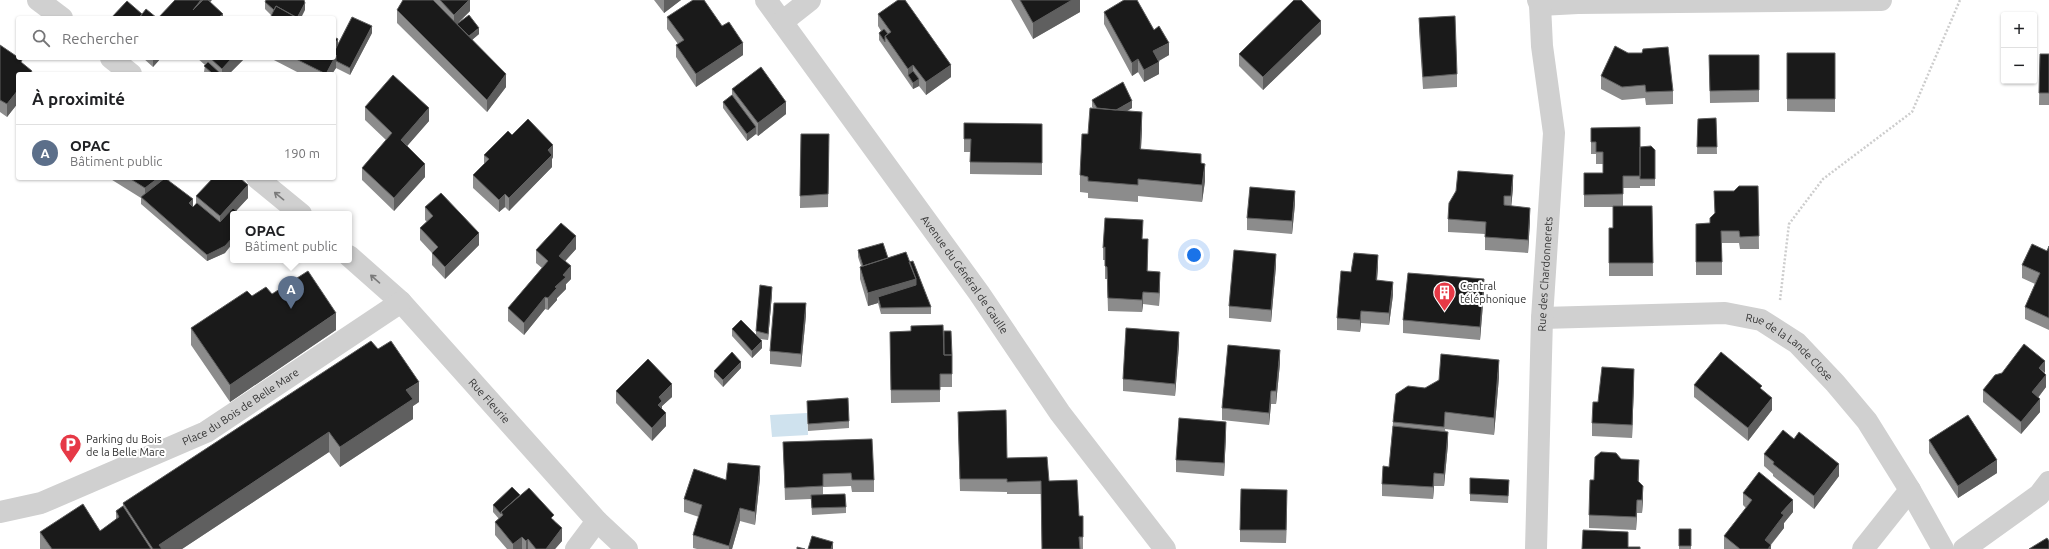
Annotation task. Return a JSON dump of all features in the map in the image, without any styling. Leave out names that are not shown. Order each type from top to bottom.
[{"type":"street","points":[[38,0],[59,16]]},
{"type":"street","name":"Avenue du Général de Gaulle","points":[[766,0],[979,293],[1060,412],[1165,549]]},
{"type":"street","points":[[782,22],[810,0]]},
{"type":"street","points":[[1539,3],[1881,0]]},
{"type":"street","name":"Rue des Chardonnerets","points":[[1536,549],[1542,318],[1554,133],[1542,46],[1539,3]]},
{"type":"street","points":[[114,60],[128,72]]},
{"type":"street","points":[[259,180],[297,211]]},
{"type":"street","name":"Rue Fleurie","points":[[352,259],[401,302],[597,522],[627,549]]},
{"type":"street","name":"Place du Bois de Belle Mare","points":[[0,512],[41,503],[206,432],[401,302]]},
{"type":"street","name":"Rue de la Lande Close","points":[[1542,318],[1725,314],[1761,320],[1797,343],[1840,388],[1867,421],[1910,490],[1943,549]]},
{"type":"street","points":[[1964,549],[2039,496],[2049,482]]},
{"type":"street","points":[[1863,549],[1910,490]]},
{"type":"street","points":[[576,549],[597,522]]},
{"type":"path","points":[[1777,330],[1789,224],[1823,180],[1912,112],[1960,0]]},
{"type":"water","points":[[807,413],[808,435],[772,437],[770,415]]},
{"type":"building","points":[[175,0],[201,0],[193,10],[203,0],[208,0],[223,14],[220,16],[160,16]]},
{"type":"building","points":[[266,0],[304,0],[305,3],[298,16],[294,16],[276,6],[274,10],[265,2]]},
{"type":"building","points":[[403,0],[433,0],[506,74],[487,100],[397,10]]},
{"type":"building","points":[[440,0],[469,0],[454,15]]},
{"type":"building","points":[[693,0],[704,0],[722,26],[729,22],[743,43],[696,74],[676,45],[684,40],[667,17]]},
{"type":"building","points":[[898,0],[905,0],[951,65],[926,82],[913,65],[908,69],[885,36],[891,32],[878,14]]},
{"type":"building","points":[[1020,0],[1072,0],[1033,23]]},
{"type":"building","points":[[1124,0],[1137,0],[1154,30],[1159,26],[1169,43],[1153,51],[1159,62],[1144,70],[1138,59],[1132,63],[1104,12]]},
{"type":"building","points":[[1294,0],[1301,0],[1321,21],[1263,77],[1239,54]]},
{"type":"building","points":[[127,1],[142,14],[140,16],[113,16]]},
{"type":"building","points":[[276,6],[294,16],[271,16]]},
{"type":"building","points":[[146,9],[155,16],[141,16]]},
{"type":"building","points":[[469,15],[479,28],[469,36],[457,24]]},
{"type":"building","points":[[1455,16],[1457,74],[1423,77],[1419,18]]},
{"type":"building","points":[[352,17],[372,26],[350,68],[336,61],[336,48]]},
{"type":"building","points":[[884,29],[888,34],[885,36],[885,42],[879,33]]},
{"type":"building","points":[[0,45],[16,56],[16,60],[22,60],[21,62],[32,71],[16,72],[16,93],[7,104],[0,100]]},
{"type":"building","points":[[1615,46],[1628,53],[1642,53],[1643,49],[1668,47],[1673,91],[1646,92],[1645,85],[1622,87],[1601,76]]},
{"type":"building","points":[[1787,53],[1835,53],[1835,99],[1787,99]]},
{"type":"building","points":[[2040,54],[2049,54],[2049,93],[2039,93]]},
{"type":"building","points":[[1709,55],[1759,55],[1759,90],[1710,91]]},
{"type":"building","points":[[212,60],[230,60],[222,69]]},
{"type":"building","points":[[298,60],[333,60],[327,72],[322,72]]},
{"type":"building","points":[[208,62],[219,72],[211,72],[204,66]]},
{"type":"building","points":[[761,67],[786,102],[758,123],[732,89]]},
{"type":"building","points":[[913,71],[919,79],[913,83],[908,75]]},
{"type":"building","points":[[393,75],[429,108],[401,140],[425,164],[394,198],[362,168],[392,133],[365,107]]},
{"type":"building","points":[[1123,82],[1132,101],[1116,110],[1097,108],[1092,100]]},
{"type":"building","points":[[732,95],[756,127],[747,134],[723,102]]},
{"type":"building","points":[[1090,108],[1142,112],[1140,149],[1201,154],[1201,163],[1205,164],[1202,185],[1138,179],[1138,185],[1088,181],[1088,177],[1080,175],[1082,134],[1088,134]]},
{"type":"building","points":[[1716,118],[1717,147],[1697,147],[1698,119]]},
{"type":"building","points":[[528,119],[553,145],[548,150],[552,155],[509,198],[505,194],[499,200],[473,175],[489,159],[484,155],[508,131],[512,135]]},
{"type":"building","points":[[964,123],[1042,124],[1042,163],[970,162],[971,139],[964,139]]},
{"type":"building","points":[[1640,127],[1640,176],[1623,176],[1623,194],[1584,195],[1584,173],[1603,173],[1603,152],[1596,152],[1596,142],[1591,142],[1591,128]]},
{"type":"building","points":[[801,134],[829,134],[828,194],[800,196]]},
{"type":"building","points":[[1651,146],[1655,150],[1655,179],[1640,179],[1640,147]]},
{"type":"building","points":[[1458,171],[1513,175],[1511,196],[1504,196],[1504,205],[1530,208],[1528,240],[1485,237],[1486,222],[1448,219],[1449,203],[1456,191]]},
{"type":"building","points":[[132,180],[155,180],[145,188]]},
{"type":"building","points":[[162,180],[168,180],[193,199],[189,203],[193,207],[197,203],[220,222],[230,211],[230,240],[225,246],[207,255],[141,197]]},
{"type":"building","points":[[211,180],[242,180],[248,185],[220,216],[196,196]]},
{"type":"building","points":[[1739,186],[1758,186],[1759,236],[1740,237],[1739,231],[1721,231],[1722,262],[1696,262],[1696,224],[1710,223],[1710,218],[1715,213],[1714,191],[1734,191]]},
{"type":"building","points":[[1250,187],[1295,191],[1292,221],[1247,218]]},
{"type":"building","points":[[441,193],[479,233],[445,267],[432,253],[438,247],[420,228],[433,216],[425,207]]},
{"type":"building","points":[[1613,206],[1652,206],[1653,263],[1609,263],[1609,228],[1613,228]]},
{"type":"building","points":[[1105,218],[1143,220],[1142,239],[1148,239],[1147,271],[1160,272],[1159,293],[1143,292],[1142,300],[1108,298],[1105,247],[1103,248]]},
{"type":"building","points":[[561,223],[576,236],[559,256],[571,266],[563,275],[566,277],[555,287],[557,288],[548,298],[545,297],[524,323],[508,308],[548,261],[536,250]]},
{"type":"building","points":[[883,243],[888,258],[863,266],[858,250]]},
{"type":"building","points":[[2032,244],[2047,251],[2049,246],[2049,318],[2025,307],[2040,273],[2022,265]]},
{"type":"building","points":[[1234,250],[1276,254],[1271,310],[1229,306]]},
{"type":"building","points":[[906,252],[916,279],[868,293],[860,267]]},
{"type":"building","points":[[1354,253],[1378,255],[1376,280],[1393,282],[1389,313],[1361,311],[1360,320],[1337,318],[1341,271],[1351,272]]},
{"type":"building","points":[[913,261],[931,307],[881,308],[878,297],[916,285],[916,279],[909,262]]},
{"type":"building","points":[[308,271],[336,313],[230,385],[191,328],[247,291],[252,296],[266,287],[272,294]]},
{"type":"building","name":"Central téléphonique","points":[[1408,273],[1484,279],[1480,327],[1403,320]]},
{"type":"building","points":[[760,285],[772,287],[768,334],[756,331]]},
{"type":"building","points":[[774,303],[806,303],[801,354],[770,351]]},
{"type":"building","points":[[741,320],[762,341],[752,351],[732,329]]},
{"type":"building","points":[[943,325],[944,355],[952,355],[952,374],[940,374],[940,390],[891,390],[890,332],[911,331],[911,326]]},
{"type":"building","points":[[1126,328],[1179,332],[1175,384],[1123,379]]},
{"type":"building","points":[[944,331],[951,331],[952,355],[944,355]]},
{"type":"building","points":[[371,341],[378,349],[391,341],[419,382],[406,390],[413,399],[340,447],[329,432],[159,545],[162,549],[153,549],[123,503]]},
{"type":"building","points":[[2024,344],[2045,361],[2039,368],[2046,375],[2032,392],[2040,399],[2021,422],[1983,390],[1995,375],[2002,373]]},
{"type":"building","points":[[1228,345],[1280,350],[1276,391],[1271,391],[1269,413],[1222,408]]},
{"type":"building","points":[[732,352],[741,362],[723,380],[714,371]]},
{"type":"building","points":[[1721,352],[1762,386],[1760,388],[1772,398],[1748,428],[1694,385]]},
{"type":"building","points":[[1441,354],[1499,360],[1494,418],[1445,412],[1444,427],[1393,422],[1396,394],[1408,386],[1425,388],[1439,380]]},
{"type":"building","points":[[648,359],[672,384],[659,397],[662,401],[658,405],[666,413],[652,428],[616,391]]},
{"type":"building","points":[[1602,367],[1634,369],[1632,425],[1592,423],[1593,402],[1598,402]]},
{"type":"building","points":[[848,398],[849,421],[808,424],[807,401]]},
{"type":"building","points":[[1006,410],[1007,458],[1047,457],[1049,481],[1077,480],[1079,516],[1083,516],[1083,537],[1079,537],[1080,549],[1042,549],[1041,481],[1007,482],[1007,479],[960,479],[958,412]]},
{"type":"building","points":[[1968,415],[1997,460],[1958,486],[1929,440]]},
{"type":"building","points":[[1179,418],[1226,422],[1224,463],[1176,460]]},
{"type":"building","points":[[1393,426],[1448,432],[1444,474],[1434,473],[1433,487],[1382,484],[1383,466],[1389,467]]},
{"type":"building","points":[[1783,430],[1794,439],[1799,432],[1839,464],[1814,496],[1773,464],[1774,462],[1764,454]]},
{"type":"building","points":[[872,439],[874,480],[852,480],[851,473],[823,474],[823,486],[785,488],[783,442]]},
{"type":"building","points":[[1601,452],[1616,453],[1621,459],[1639,460],[1638,481],[1643,486],[1642,500],[1637,500],[1636,517],[1589,515],[1590,480],[1594,480],[1595,457]]},
{"type":"building","points":[[728,463],[760,466],[755,512],[740,508],[729,546],[693,535],[702,505],[684,499],[694,469],[726,480]]},
{"type":"building","points":[[1759,472],[1793,500],[1781,513],[1784,515],[1765,540],[1771,545],[1768,549],[1740,549],[1724,536],[1752,500],[1743,493]]},
{"type":"building","points":[[1470,478],[1509,480],[1508,496],[1470,494]]},
{"type":"building","points":[[512,487],[520,495],[501,512],[501,514],[493,505]]},
{"type":"building","points":[[529,488],[554,515],[551,518],[562,528],[546,549],[536,549],[528,539],[526,541],[522,537],[513,544],[495,522],[503,515],[501,512]]},
{"type":"building","points":[[1241,489],[1287,490],[1286,530],[1240,530]]},
{"type":"building","points":[[845,494],[846,507],[812,508],[811,495]]},
{"type":"building","points":[[83,504],[100,531],[119,517],[116,511],[123,506],[151,549],[52,549],[40,532]]},
{"type":"building","points":[[1679,529],[1691,529],[1691,546],[1679,546]]},
{"type":"building","points":[[1583,530],[1628,532],[1628,547],[1640,547],[1640,549],[1582,549]]},
{"type":"building","points":[[812,536],[833,542],[831,549],[808,549]]},
{"type":"building","points":[[2047,538],[2049,541],[2049,549],[2029,549]]},
{"type":"place","name":"OPAC","points":[[291,309]]},
{"type":"place","name":"Central téléphonique","points":[[1444,312]]},
{"type":"place","name":"Parking du Bois de la Belle Mare","points":[[71,464]]}]
